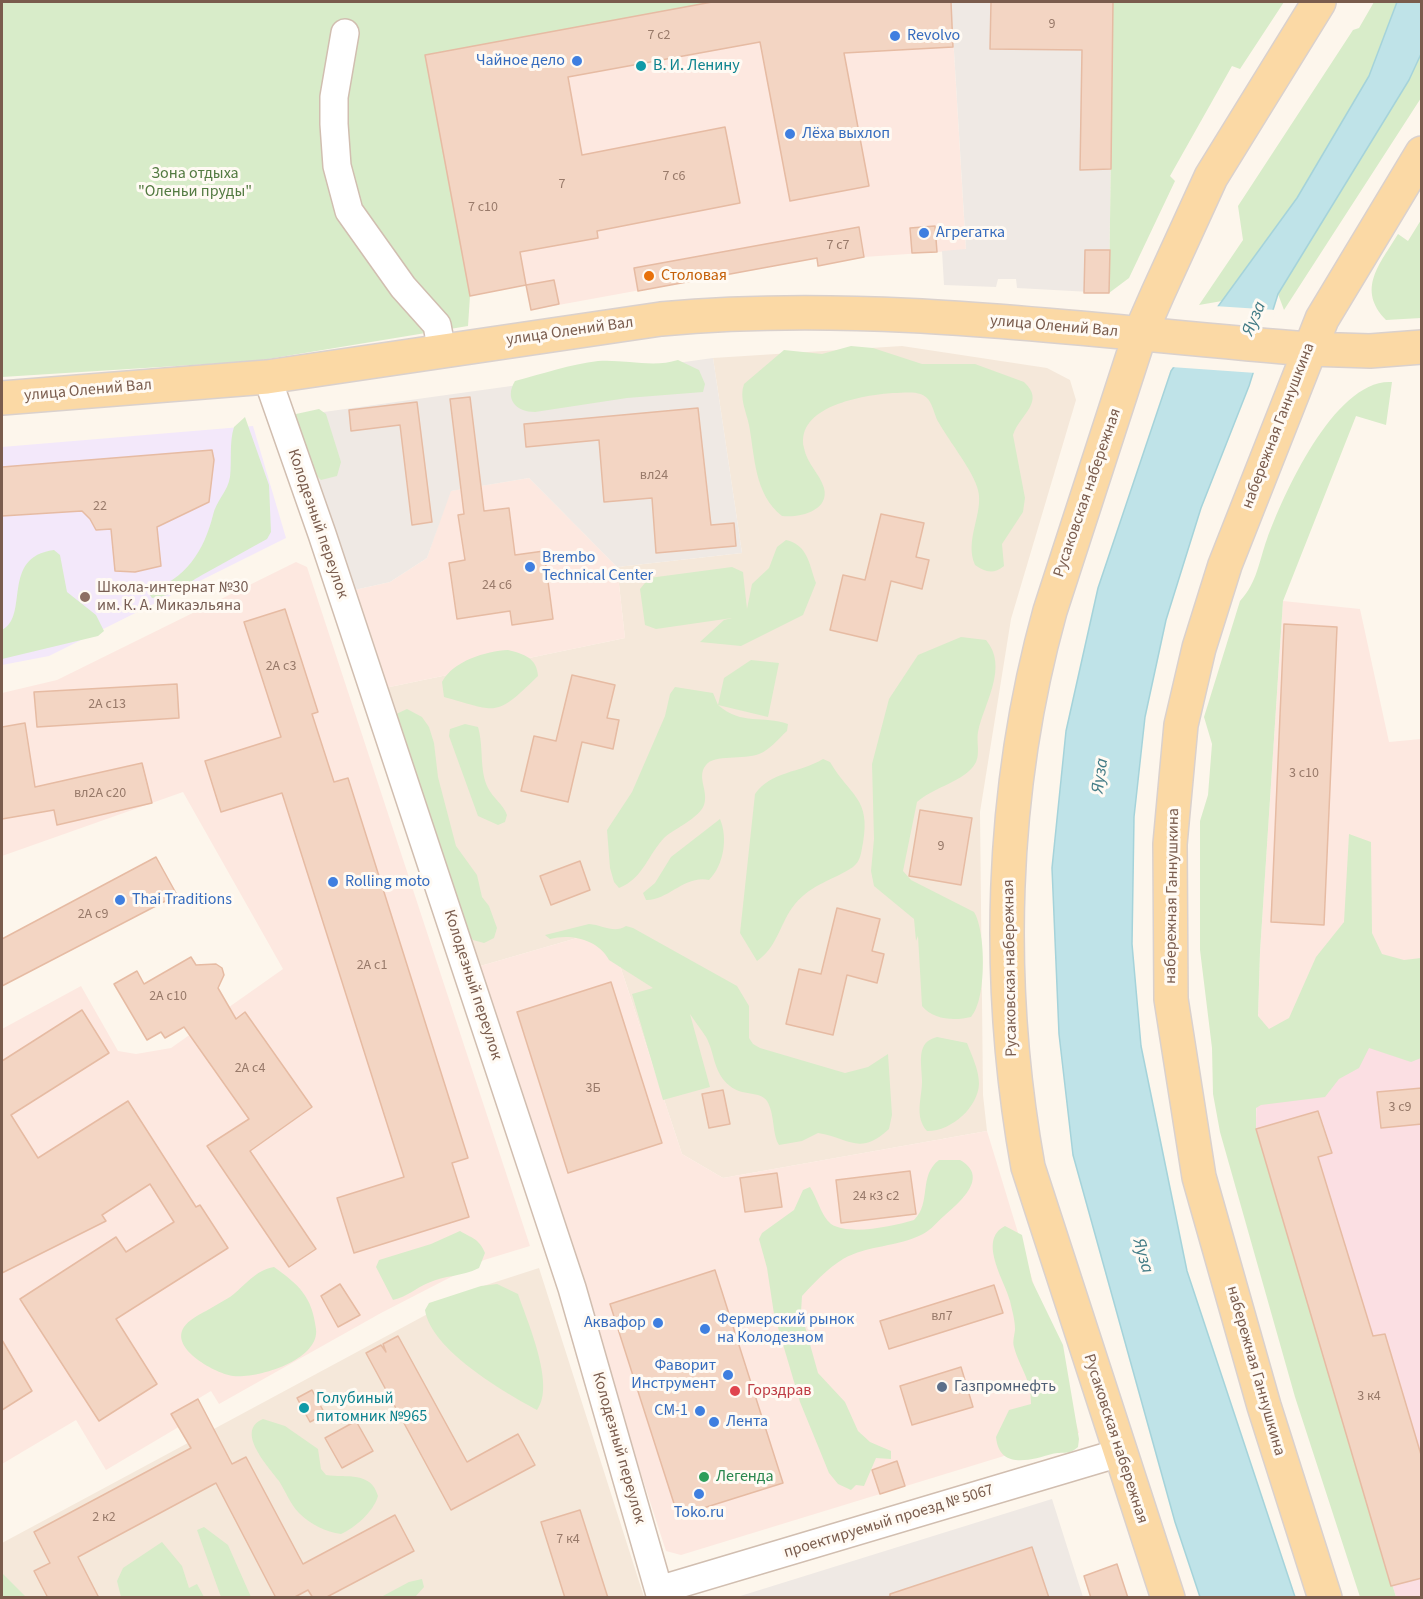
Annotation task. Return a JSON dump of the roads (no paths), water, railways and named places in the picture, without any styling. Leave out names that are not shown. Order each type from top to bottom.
[{"type":"main road","name":"Русаковская набережная","points":[[1168,1598],[1119,1453],[1028,1167],[1015,1096],[1009,1024],[1008,886],[1015,777],[1038,651],[1140,334],[1211,177],[1318,2]]},
{"type":"main road","name":"набережная Ганнушкина","points":[[1325,1598],[1264,1406],[1199,1177],[1171,999],[1170,844],[1181,725],[1200,648],[1225,565],[1328,305],[1422,153]]},
{"type":"main road","name":"улица Олений Вал","points":[[2,398],[267,377],[661,319],[740,313],[888,314],[1309,349],[1370,351],[1422,347]]},
{"type":"street","points":[[345,33],[334,97],[334,124],[337,166],[349,211],[403,287],[437,325],[442,352]]},
{"type":"street","name":"Колодезный переулок","points":[[267,377],[322,534],[572,1288],[660,1594]]},
{"type":"street","name":"проектируемый проезд № 5067","points":[[660,1594],[1119,1453]]},
{"type":"water","name":"Яуза","points":[[1397,2],[1421,2],[1421,54],[1409,80],[1278,294],[1249,386],[1201,508],[1166,620],[1145,717],[1134,817],[1132,944],[1141,1046],[1187,1271],[1295,1597],[1200,1597],[1175,1522],[1073,1155],[1059,1034],[1052,868],[1066,731],[1098,588],[1171,371],[1297,198],[1369,76]]},
{"type":"place","name":"Revolvo","points":[[895,36]]},
{"type":"place","name":"Чайное дело","points":[[577,61]]},
{"type":"place","name":"В. И. Ленину","points":[[641,66]]},
{"type":"place","name":"Лёха выхлоп","points":[[790,134]]},
{"type":"place","name":"Агрегатка","points":[[924,233]]},
{"type":"place","name":"Столовая","points":[[649,276]]},
{"type":"place","name":"Brembo Technical Center","points":[[530,567]]},
{"type":"place","name":"Школа-интернат №30 им. К. А. Микаэльяна","points":[[85,597]]},
{"type":"place","name":"Rolling moto","points":[[333,882]]},
{"type":"place","name":"Thai Traditions","points":[[120,900]]},
{"type":"place","name":"Аквафор","points":[[658,1323]]},
{"type":"place","name":"Фермерский рынок на Колодезном","points":[[705,1329]]},
{"type":"place","name":"Фаворит Инструмент","points":[[728,1375]]},
{"type":"place","name":"Газпромнефть","points":[[942,1387]]},
{"type":"place","name":"Горздрав","points":[[735,1391]]},
{"type":"place","name":"Голубиный питомник №965","points":[[304,1408]]},
{"type":"place","name":"СМ-1","points":[[700,1411]]},
{"type":"place","name":"Лента","points":[[714,1422]]},
{"type":"place","name":"Легенда","points":[[704,1477]]},
{"type":"place","name":"Toko.ru","points":[[699,1494]]},
{"type":"park label","name":"Зона отдыха \"Оленьи пруды\"","points":[[195,183]]}]
